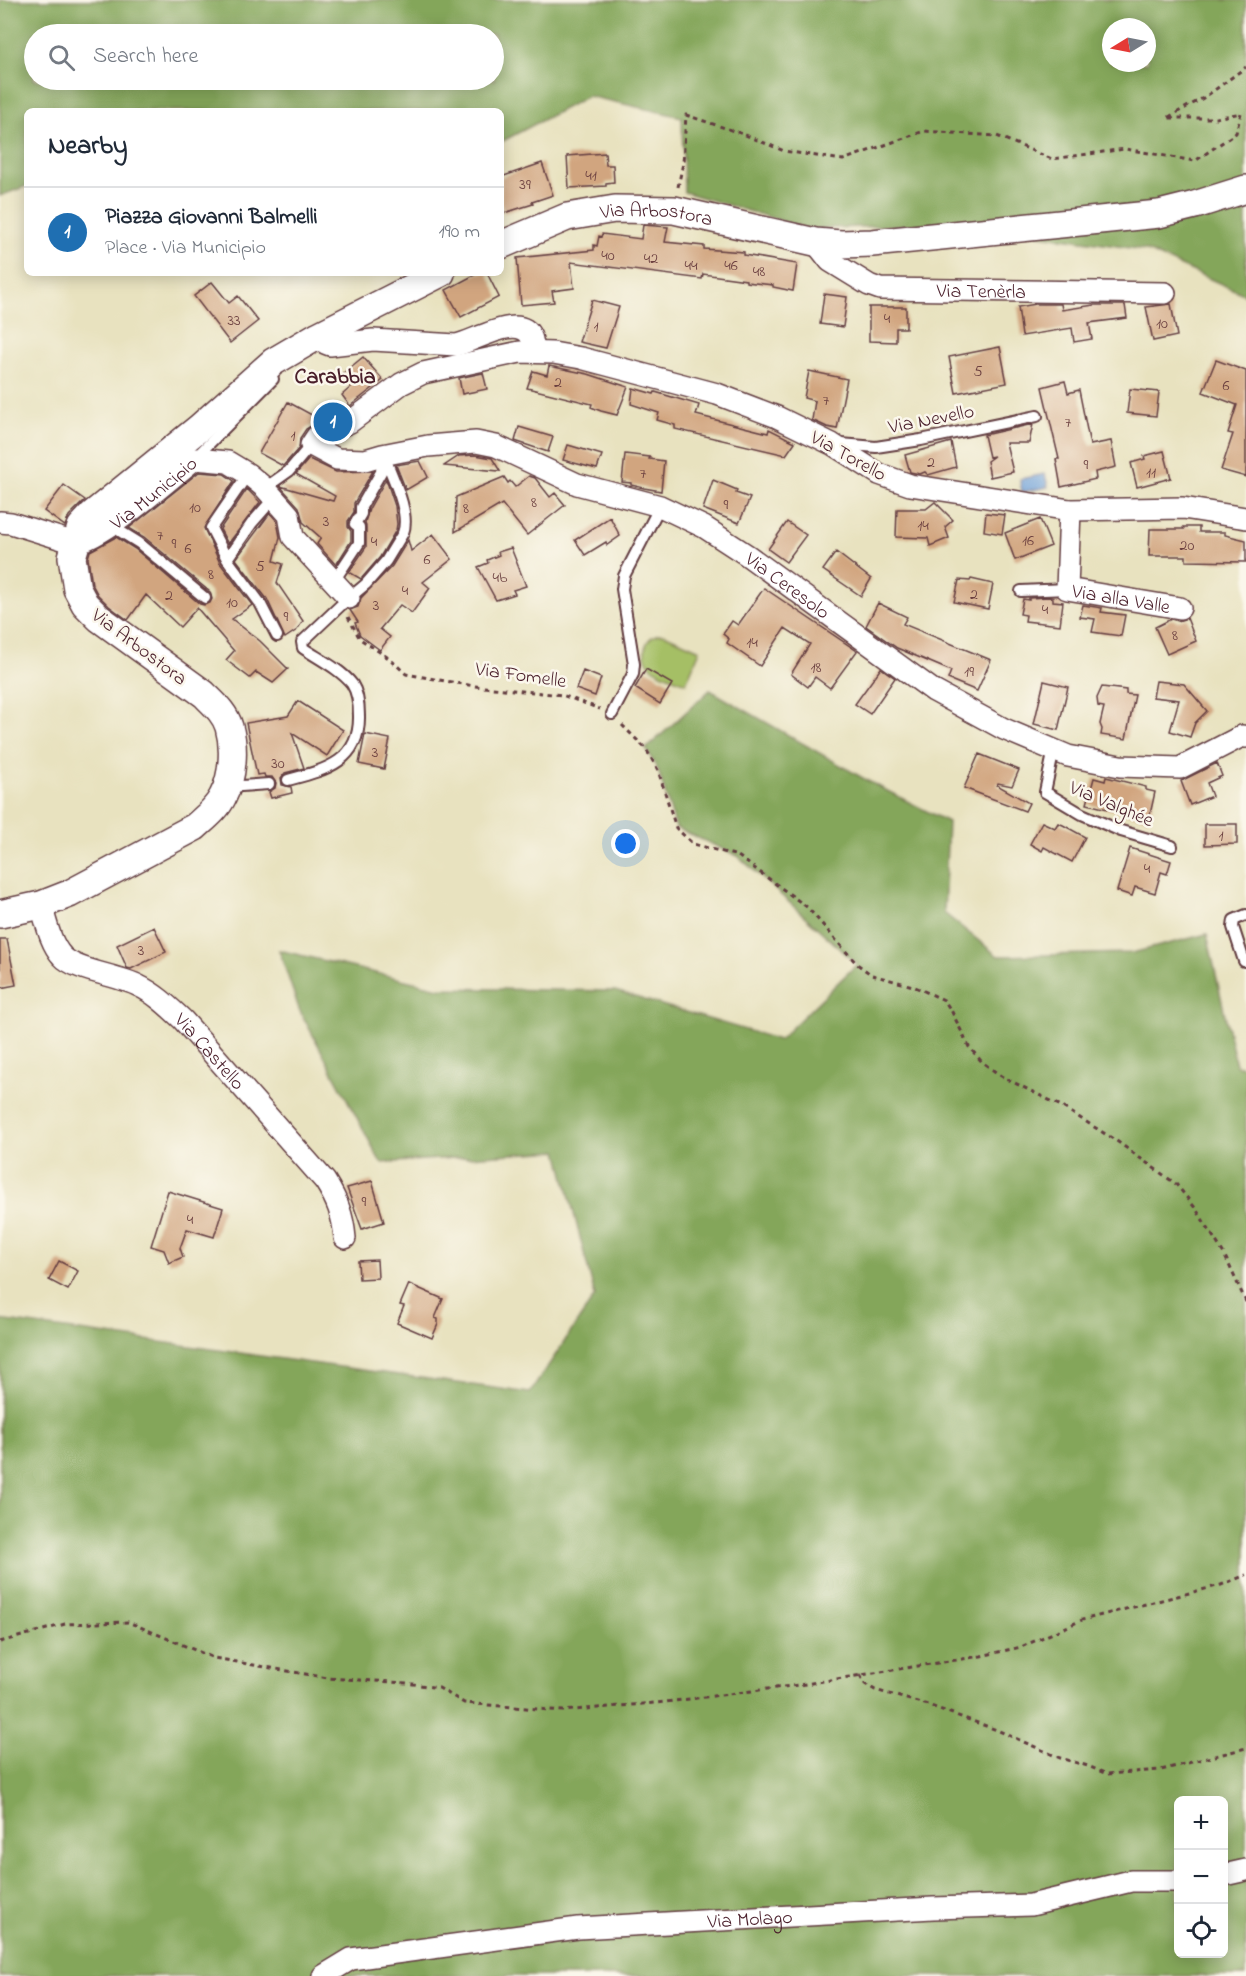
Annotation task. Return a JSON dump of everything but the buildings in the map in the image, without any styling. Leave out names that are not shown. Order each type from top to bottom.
[{"type":"street","name":"Via Arbostora","points":[[504,244],[567,217],[615,209],[674,210],[815,242],[841,244],[872,243],[1159,213],[1195,205],[1246,189]]},
{"type":"street","name":"Via Tenèrla","points":[[815,242],[830,261],[869,285],[880,289],[1165,292]]},
{"type":"street","name":"Via Arbostora","points":[[0,914],[41,905],[69,894],[195,827],[223,797],[231,767],[229,726],[219,708],[204,694],[99,618],[85,604],[77,589],[72,557],[81,526],[205,423],[273,362],[319,335],[435,276]]},
{"type":"street","points":[[319,335],[325,343],[330,345],[373,340],[456,345],[466,344],[506,327],[516,326],[526,330],[531,337],[534,351]]},
{"type":"street","name":"Via Torello","points":[[311,445],[316,436],[357,418],[401,384],[423,373],[534,351],[581,358],[717,394],[777,417],[832,444],[869,469],[910,485],[1070,510],[1183,508],[1246,518]]},
{"type":"street","name":"Via Ceresolo","points":[[311,445],[337,459],[365,460],[428,446],[476,442],[496,447],[577,484],[660,506],[704,527],[934,691],[1004,729],[1068,756],[1120,766],[1180,768],[1245,736]]},
{"type":"street","name":"Via Municipio","points":[[75,543],[85,541],[110,525],[195,459],[228,462],[248,474],[289,515],[293,537],[334,581],[345,601]]},
{"type":"street","name":"Via alla Valle","points":[[1070,510],[1067,588],[1180,608]]},
{"type":"street","points":[[0,522],[11,523],[75,543]]},
{"type":"street","name":"Via Castello","points":[[41,905],[54,945],[62,957],[74,965],[117,976],[141,986],[160,999],[183,1020],[325,1181],[344,1219],[345,1238]]},
{"type":"street","points":[[1228,1874],[1246,1870]]},
{"type":"street","name":"Via Molago","points":[[323,1976],[351,1959],[578,1928],[933,1908],[1031,1905],[1131,1881],[1174,1881]]},
{"type":"lane","points":[[195,459],[279,372],[289,351]]},
{"type":"lane","name":"Via Nevello","points":[[832,444],[876,447],[1037,416]]},
{"type":"lane","points":[[227,559],[269,493],[311,445]]},
{"type":"lane","points":[[334,581],[359,543],[359,527],[356,524],[361,514],[361,507],[381,472],[383,455]]},
{"type":"lane","points":[[288,780],[323,770],[344,758],[354,744],[360,726],[357,696],[352,685],[342,674],[303,648],[302,642],[366,584],[386,561],[405,528],[401,501],[383,455]]},
{"type":"lane","points":[[248,474],[211,528],[227,559],[260,603],[277,636]]},
{"type":"lane","points":[[612,714],[633,674],[634,664],[622,589],[624,576],[660,506]]},
{"type":"lane","points":[[110,525],[139,543],[205,598]]},
{"type":"lane","points":[[1021,591],[1067,588]]},
{"type":"lane","name":"Via Valghée","points":[[1054,749],[1046,792],[1082,814],[1121,831],[1172,846]]},
{"type":"lane","points":[[226,787],[269,784]]},
{"type":"lane","points":[[1244,961],[1233,927],[1234,920],[1246,915]]},
{"type":"path","points":[[674,210],[683,163],[686,115],[743,134],[784,151],[843,160],[924,131],[997,136],[1052,159],[1125,149],[1195,161],[1236,133],[1241,112],[1216,118],[1167,118],[1205,98],[1246,67]]},
{"type":"path","name":"Via Fomelle","points":[[345,601],[360,639],[390,659],[406,674],[474,686],[562,695],[612,714]]},
{"type":"path","points":[[612,714],[645,749],[658,770],[676,828],[693,844],[738,856],[807,907],[857,964],[872,975],[913,986],[944,1000],[969,1047],[982,1062],[1001,1076],[1062,1106],[1118,1142],[1176,1184],[1196,1209],[1224,1254],[1246,1302]]},
{"type":"path","points":[[0,1642],[64,1624],[128,1622],[214,1658],[328,1678],[407,1683],[439,1688],[464,1702],[563,1711],[666,1702],[981,1656],[1021,1647],[1082,1620],[1221,1585],[1246,1575]]},
{"type":"path","points":[[860,1675],[865,1684],[875,1690],[928,1705],[998,1730],[1060,1758],[1107,1774],[1161,1770],[1246,1748]]},
{"type":"green space","points":[[0,0],[1246,0],[1246,295],[1145,250],[958,223],[809,229],[684,192],[682,117],[588,96],[504,140],[504,108],[24,108],[24,187],[0,196]]},
{"type":"green space","points":[[664,634],[700,650],[686,683],[665,675],[647,662],[646,645],[653,636]]},
{"type":"green space","points":[[710,690],[868,781],[948,822],[944,913],[998,956],[1132,953],[1207,934],[1236,1065],[1246,1068],[1246,1976],[0,1976],[0,1320],[530,1393],[595,1296],[558,1151],[381,1163],[299,1009],[279,950],[439,988],[615,991],[779,1040],[857,964],[738,856],[676,828],[658,770],[646,749]]},
{"type":"water","points":[[1045,474],[1048,487],[1022,492],[1020,479]]},
{"type":"place","name":"Piazza Giovanni Balmelli","points":[[333,422]]},
{"type":"district","name":"Carabbia","points":[[335,375]]}]
